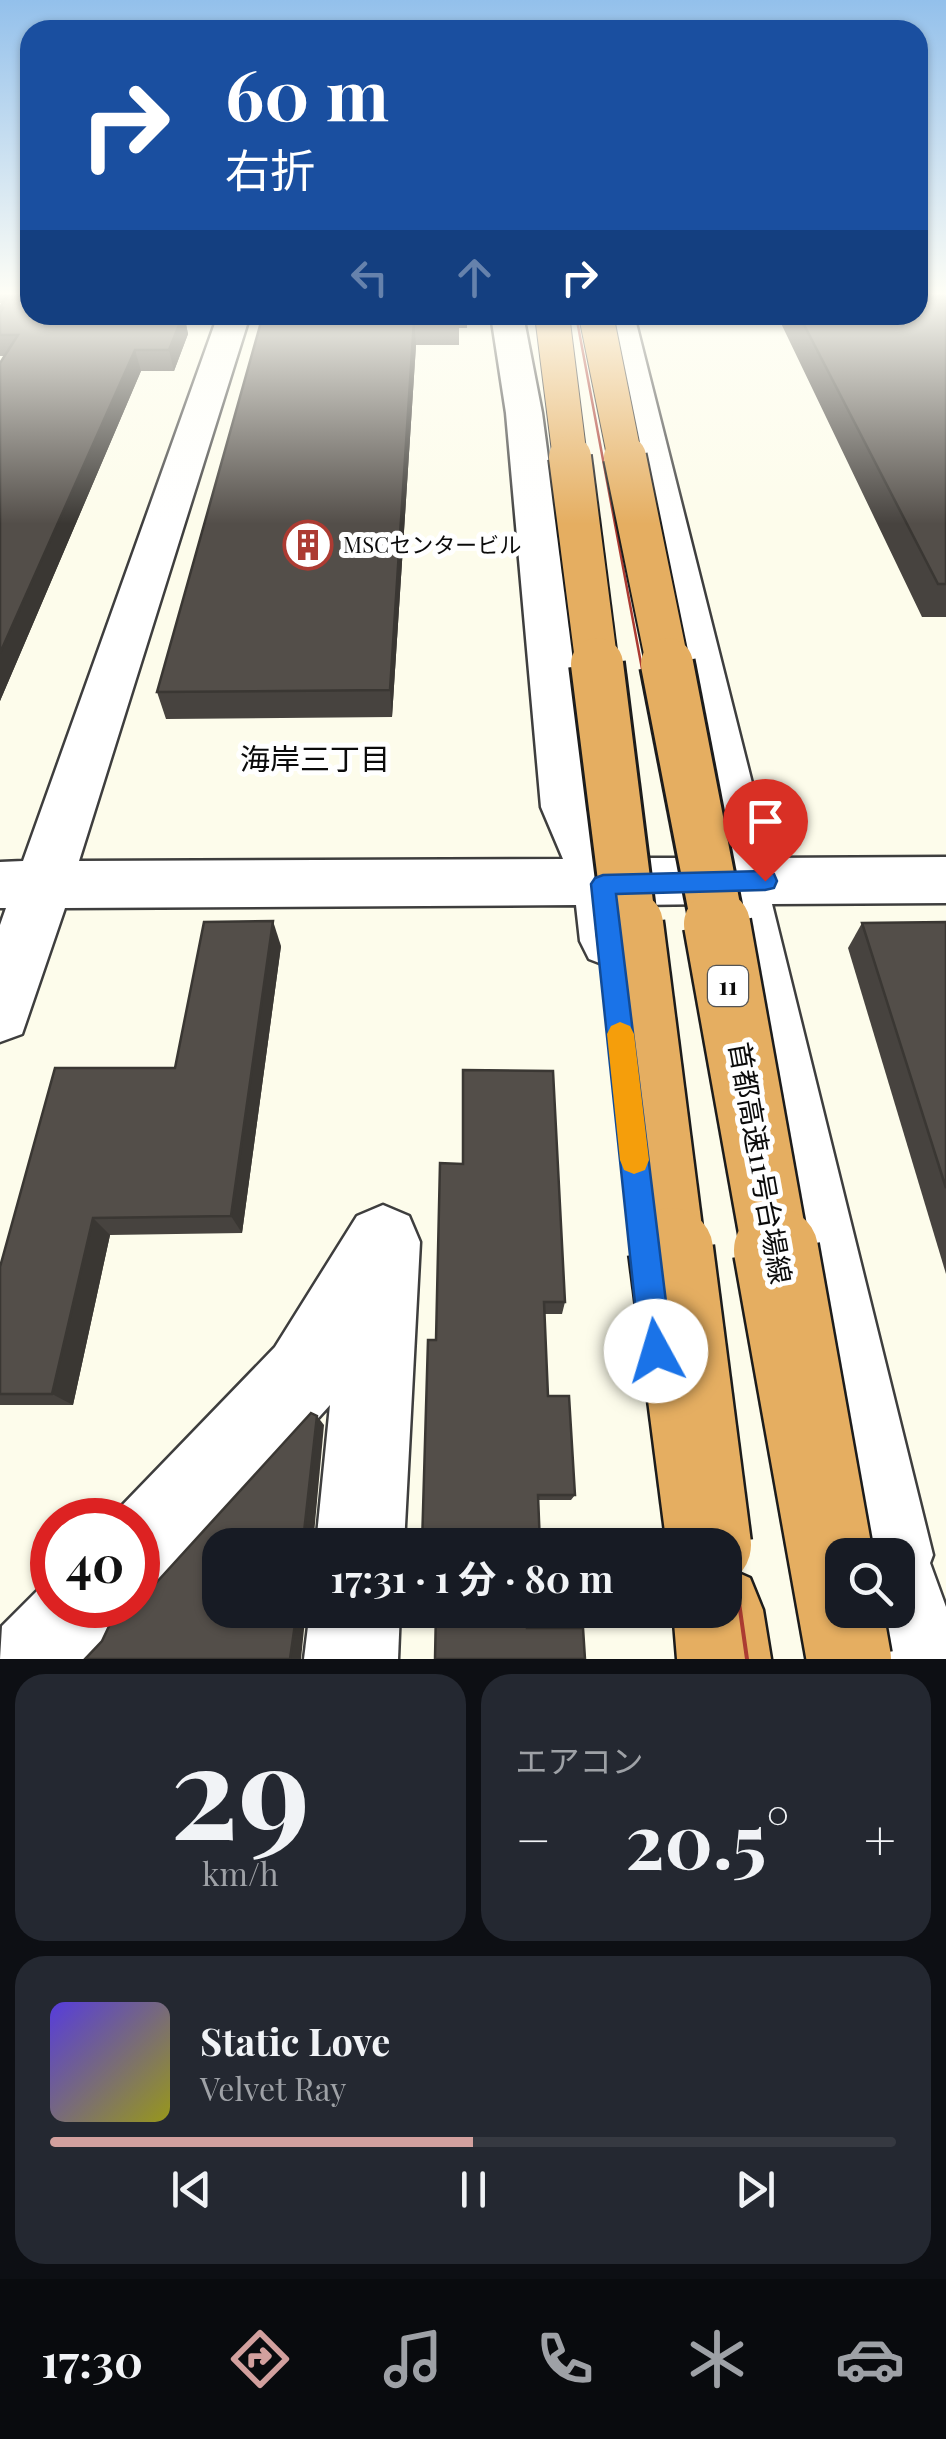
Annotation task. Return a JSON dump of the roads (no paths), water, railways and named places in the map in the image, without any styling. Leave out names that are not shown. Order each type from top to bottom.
[{"type":"highway","points":[[559,369],[707,1528]]},
{"type":"highway","name":"首都高速11号台場線","points":[[606,369],[697,812],[849,1659]]},
{"type":"highway","points":[[720,1628],[724,1659]]},
{"type":"street","points":[[0,1014],[22,885],[214,369]]},
{"type":"street","points":[[516,369],[568,807],[603,884],[676,1528]]},
{"type":"street","points":[[547,369],[563,485]]},
{"type":"street","points":[[605,369],[627,486]]},
{"type":"street","points":[[630,369],[726,788],[738,881],[884,1538]]},
{"type":"street","points":[[22,885],[946,880]]},
{"type":"street","points":[[160,1529],[304,1375],[383,1242],[361,1528]]},
{"type":"street","points":[[35,1659],[65,1628]]},
{"type":"street","points":[[351,1659],[354,1628]]},
{"type":"street","points":[[688,1628],[691,1659]]},
{"type":"street","points":[[696,1628],[700,1659]]},
{"type":"street","points":[[862,1628],[868,1659]]},
{"type":"street","points":[[905,1628],[912,1659]]},
{"type":"tram line","points":[[565,369],[690,1253]]},
{"type":"tram line","points":[[586,369],[751,1253]]},
{"type":"tram line","points":[[689,1250],[747,1659]]},
{"type":"tram line","points":[[751,1250],[827,1659]]},
{"type":"place","name":"MSCセンタービル","points":[[308,545]]},
{"type":"district","name":"海岸三丁目","points":[[315,760]]}]
